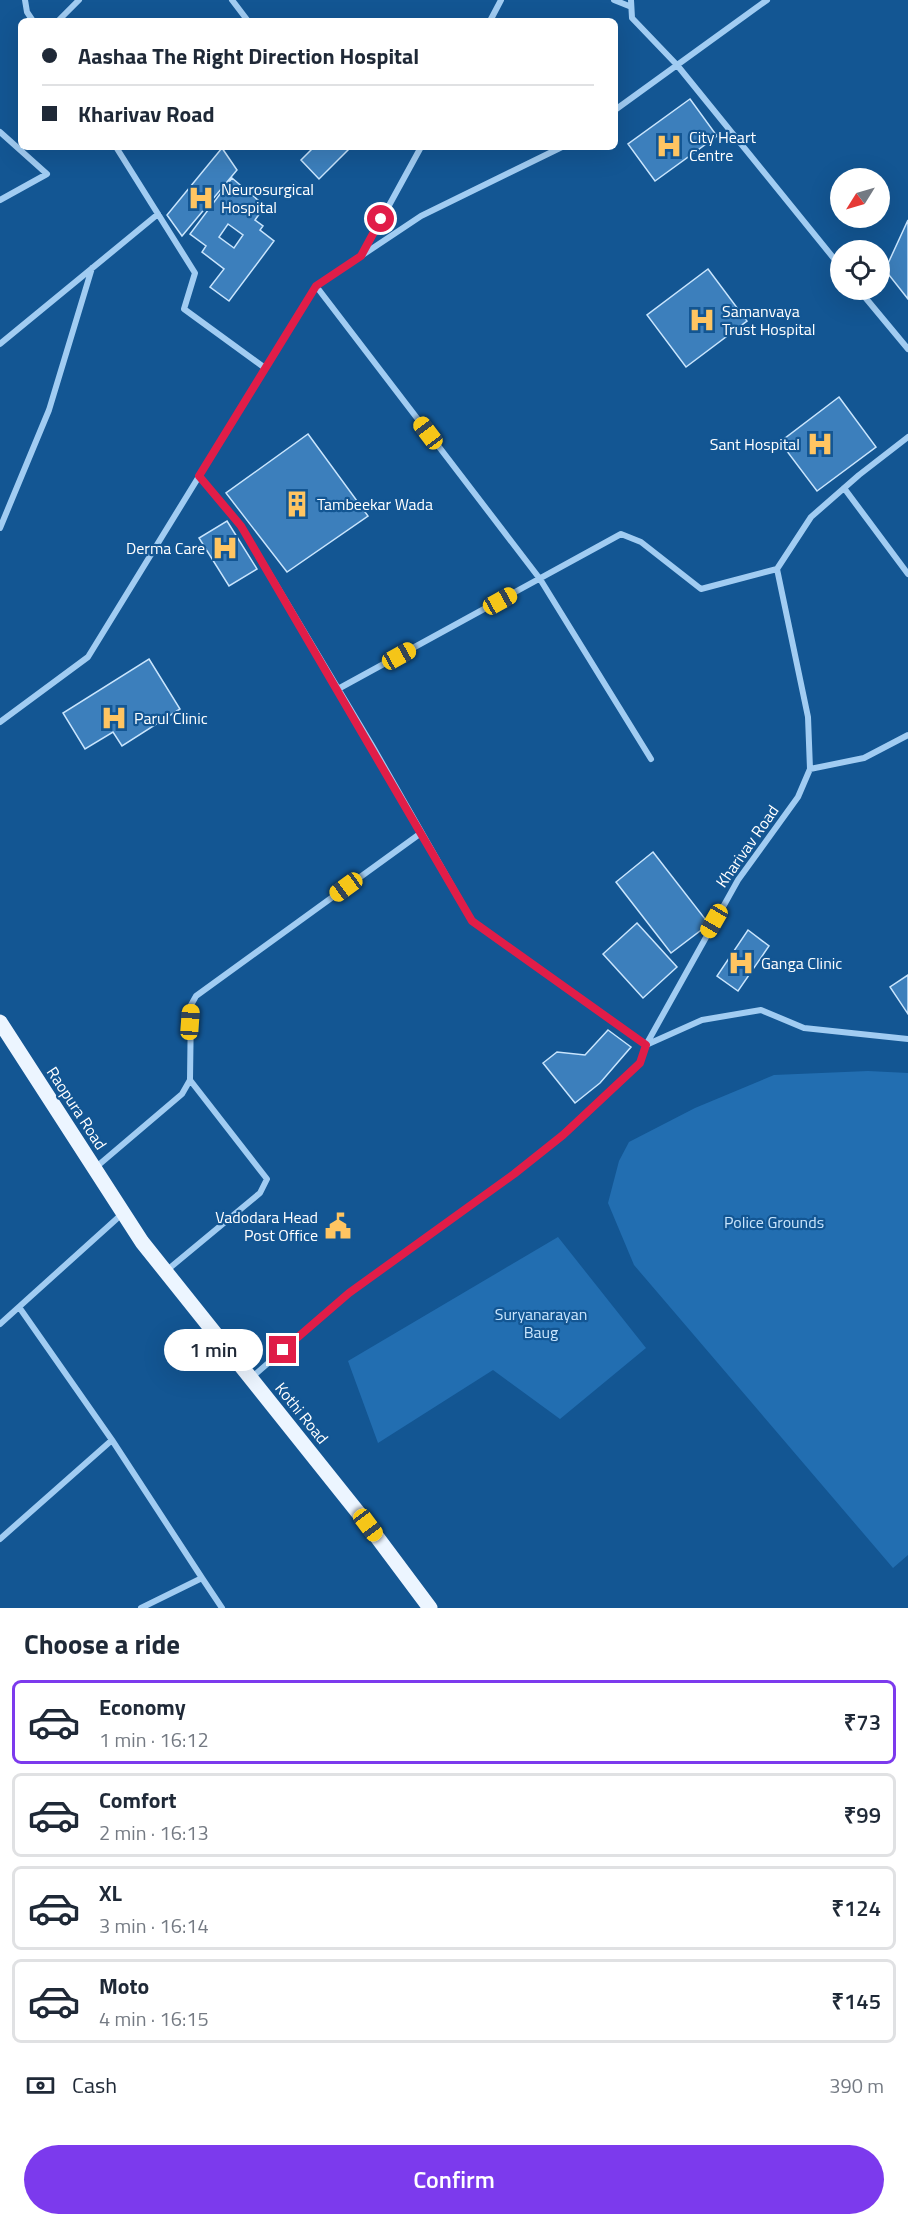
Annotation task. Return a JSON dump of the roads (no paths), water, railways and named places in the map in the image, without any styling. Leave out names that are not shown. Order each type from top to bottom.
[{"type":"main road","name":"Raopura Road","points":[[0,1022],[123,1213]]},
{"type":"main road","name":"Kothi Road","points":[[123,1213],[165,1272],[430,1608]]},
{"type":"street","points":[[25,0],[27,12],[31,18]]},
{"type":"street","points":[[61,18],[79,0]]},
{"type":"street","points":[[232,0],[246,18]]},
{"type":"street","points":[[491,18],[501,0]]},
{"type":"street","points":[[614,0],[630,3],[632,18],[677,65],[830,254]]},
{"type":"street","points":[[618,108],[767,0]]},
{"type":"street","points":[[0,132],[18,148]]},
{"type":"street","points":[[0,200],[47,174],[20,150]]},
{"type":"street","points":[[118,150],[195,273],[184,309],[265,368]]},
{"type":"street","points":[[361,256],[419,150]]},
{"type":"street","points":[[0,722],[88,657],[316,286],[421,216],[556,150]]},
{"type":"street","points":[[0,344],[158,214]]},
{"type":"street","points":[[0,528],[49,410],[92,268]]},
{"type":"street","points":[[316,286],[540,579],[651,759]]},
{"type":"street","points":[[867,300],[908,349]]},
{"type":"street","points":[[338,689],[621,534],[641,542],[701,589],[777,569],[811,517],[908,437]]},
{"type":"street","points":[[199,476],[241,526],[472,921],[646,1045],[702,1020],[761,1010],[804,1028],[908,1039]]},
{"type":"street","points":[[844,488],[908,574]]},
{"type":"street","name":"Kharivav Road","points":[[250,1378],[349,1293],[514,1174],[563,1135],[640,1063],[646,1045],[738,880],[798,797],[810,769],[808,717],[777,569]]},
{"type":"street","points":[[810,769],[864,758],[908,735]]},
{"type":"street","points":[[94,1168],[182,1094],[190,1080],[191,1005],[196,996],[421,832]]},
{"type":"street","points":[[165,1272],[260,1193],[267,1179],[190,1080]]},
{"type":"street","points":[[0,1324],[123,1213]]},
{"type":"street","points":[[19,1307],[112,1440],[222,1608]]},
{"type":"street","points":[[0,1539],[112,1440]]},
{"type":"street","points":[[141,1608],[202,1578]]},
{"type":"place","name":"City Heart Centre","points":[[669,146]]},
{"type":"place","name":"Neurosurgical Hospital","points":[[201,198]]},
{"type":"place","name":"Samanvaya Trust Hospital","points":[[702,320]]},
{"type":"place","name":"Sant Hospital","points":[[820,444]]},
{"type":"place","name":"Tambeekar Wada","points":[[297,504]]},
{"type":"place","name":"Derma Care","points":[[225,548]]},
{"type":"place","name":"Parul Clinic","points":[[114,718]]},
{"type":"place","name":"Ganga Clinic","points":[[741,963]]},
{"type":"place","name":"Vadodara Head Post Office","points":[[338,1226]]},
{"type":"park label","name":"Police Grounds","points":[[774,1222]]},
{"type":"park label","name":"Suryanarayan Baug","points":[[541,1323]]}]
